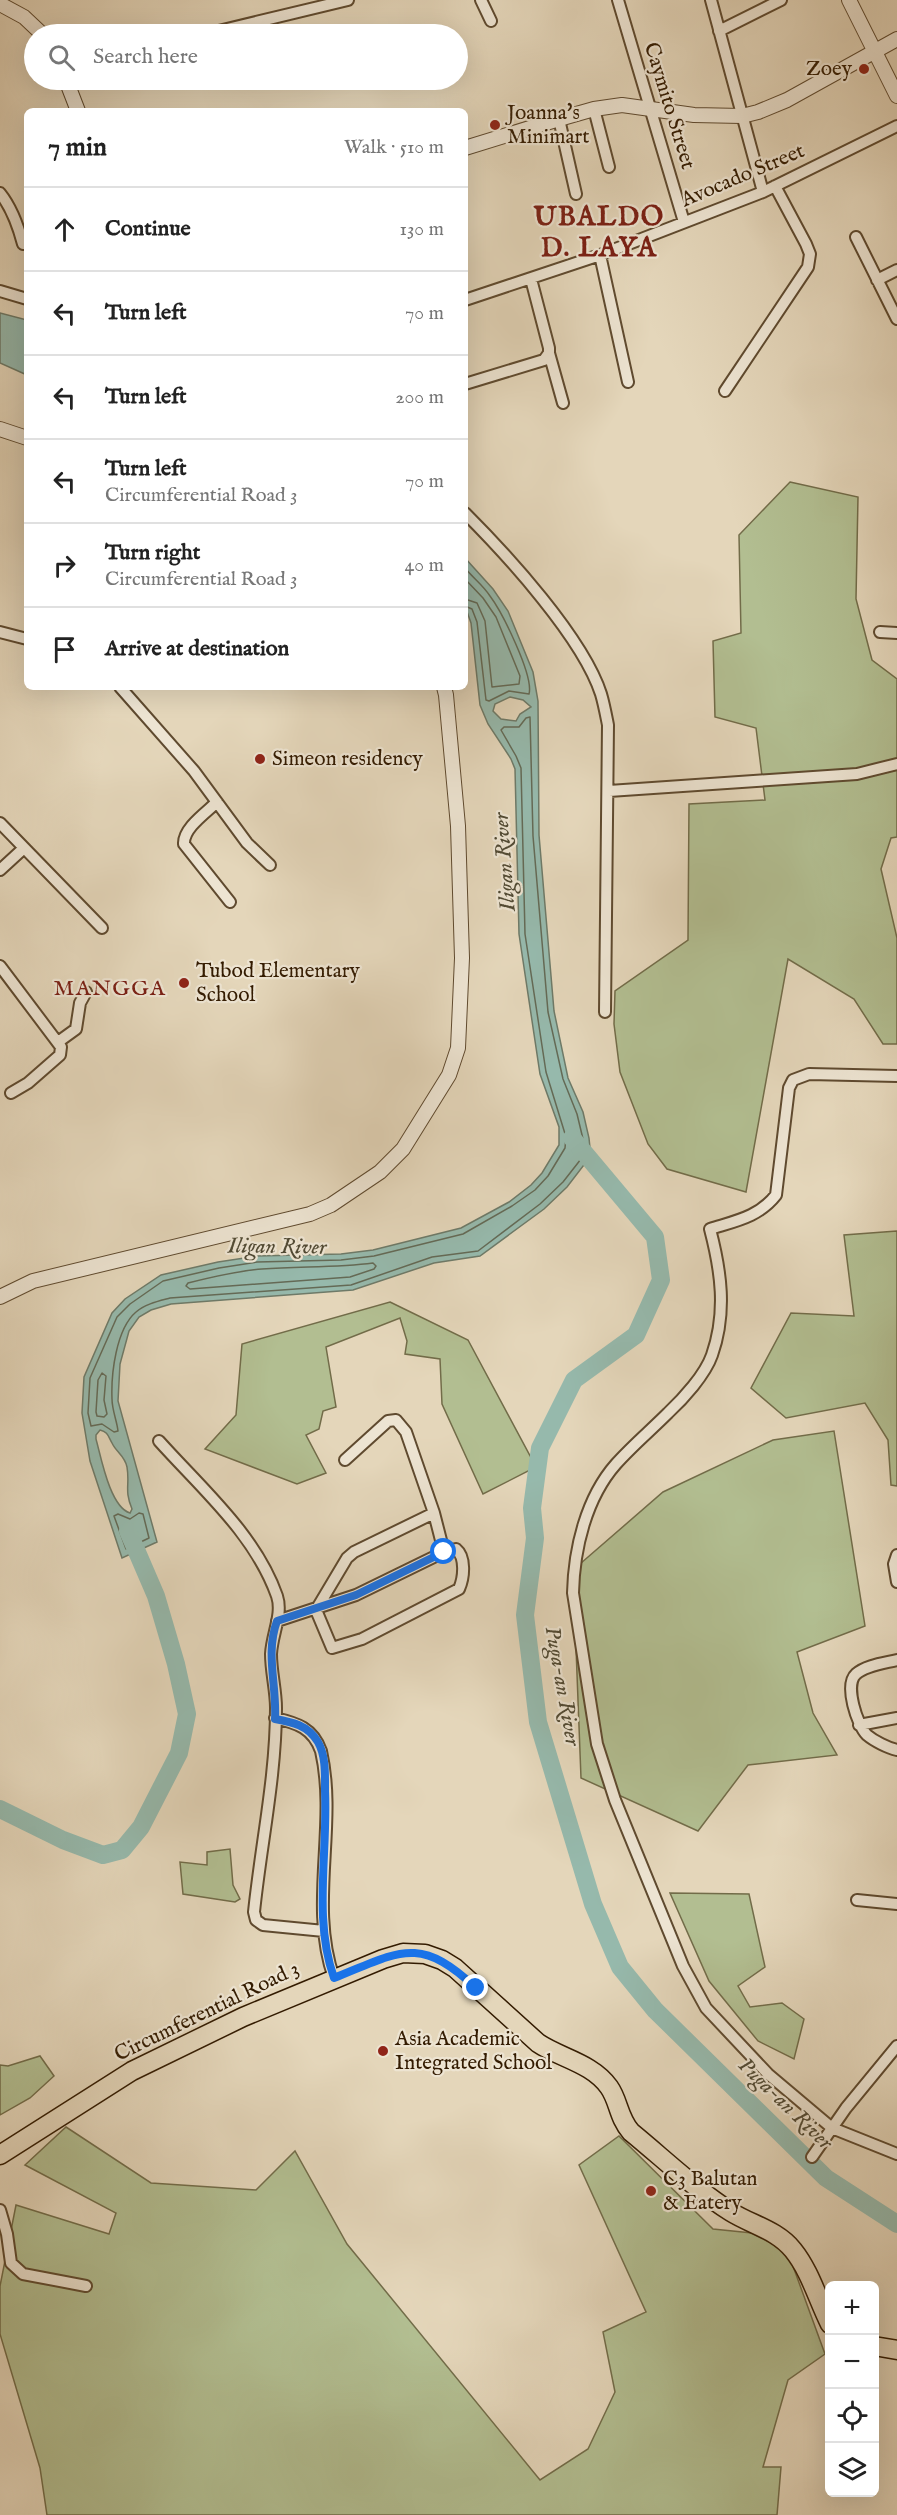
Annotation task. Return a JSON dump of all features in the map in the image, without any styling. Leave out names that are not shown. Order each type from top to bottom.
[{"type":"main road","name":"Circumferential Road 3","points":[[0,2155],[132,2071],[243,2017],[334,1978],[403,1953],[425,1954],[455,1968],[538,2043],[600,2077],[610,2088],[622,2122],[730,2211],[783,2240],[794,2250],[803,2265],[825,2313]]},
{"type":"main road","points":[[879,2347],[897,2350]]},
{"type":"street","points":[[248,24],[348,0]]},
{"type":"street","points":[[481,0],[491,21]]},
{"type":"street","name":"Caymito Street","points":[[618,0],[684,222]]},
{"type":"street","points":[[711,0],[763,192]]},
{"type":"street","points":[[719,31],[782,0]]},
{"type":"street","points":[[849,0],[897,96]]},
{"type":"street","points":[[0,4],[24,17],[31,24]]},
{"type":"street","points":[[468,147],[594,109],[622,105],[694,115],[741,116],[758,112],[787,100],[897,39]]},
{"type":"street","points":[[73,90],[77,108]]},
{"type":"street","points":[[594,109],[609,167]]},
{"type":"street","points":[[559,119],[576,194]]},
{"type":"street","name":"Avocado Street","points":[[468,299],[600,255],[763,192],[897,126]]},
{"type":"street","points":[[725,391],[799,282],[810,261],[806,244],[775,186]]},
{"type":"street","points":[[0,193],[8,202],[23,244]]},
{"type":"street","points":[[856,237],[897,319]]},
{"type":"street","points":[[600,255],[628,382]]},
{"type":"street","points":[[877,280],[897,270]]},
{"type":"street","points":[[531,279],[563,403]]},
{"type":"street","points":[[0,291],[24,298]]},
{"type":"street","points":[[468,383],[544,360],[549,352]]},
{"type":"street","points":[[0,429],[24,437]]},
{"type":"street","points":[[468,516],[490,538],[561,624],[589,668],[601,693],[608,725],[609,791],[605,1012]]},
{"type":"street","points":[[0,632],[24,638]]},
{"type":"street","points":[[880,632],[897,633]]},
{"type":"street","points":[[123,690],[181,756],[247,843],[270,865]]},
{"type":"street","points":[[0,1297],[33,1281],[310,1214],[331,1205],[380,1172],[403,1149],[449,1075],[458,1048],[460,1032],[462,958],[458,826],[445,690]]},
{"type":"street","points":[[609,791],[857,774],[897,764]]},
{"type":"street","points":[[218,802],[188,831],[184,844],[230,902]]},
{"type":"street","points":[[0,823],[102,928]]},
{"type":"street","points":[[0,870],[24,848]]},
{"type":"street","points":[[0,966],[61,1047],[60,1055],[12,1093]]},
{"type":"street","points":[[58,1042],[75,1029],[80,1003],[86,992]]},
{"type":"street","points":[[897,1076],[809,1074],[793,1080],[789,1088],[776,1195],[766,1208],[754,1215],[710,1229],[720,1268],[721,1320],[712,1357],[685,1396],[615,1465],[600,1488],[588,1513],[574,1572],[573,1593],[597,1744],[615,1800],[683,1966],[706,2008],[736,2042],[795,2099],[832,2128],[897,2154]]},
{"type":"street","points":[[345,1460],[388,1421],[396,1420],[406,1432],[434,1513],[444,1552]]},
{"type":"street","points":[[159,1441],[246,1536],[258,1555],[278,1597],[280,1608],[272,1644],[271,1666],[275,1719],[270,1799],[257,1882],[254,1918],[263,1925],[324,1931]]},
{"type":"street","points":[[316,1610],[347,1558],[354,1552],[434,1513]]},
{"type":"street","points":[[277,1621],[356,1595],[444,1552],[456,1549],[462,1555],[463,1566],[459,1589],[362,1639],[332,1648],[316,1610]]},
{"type":"street","points":[[897,1555],[894,1564],[897,1582]]},
{"type":"street","points":[[897,1660],[862,1670],[854,1675],[850,1687],[859,1725],[868,1736],[897,1750]]},
{"type":"street","points":[[859,1725],[897,1718]]},
{"type":"street","points":[[275,1719],[299,1724],[307,1729],[321,1751],[326,1816],[324,1931],[334,1978]]},
{"type":"street","points":[[857,1900],[897,1904]]},
{"type":"street","points":[[812,2157],[897,2046]]},
{"type":"street","points":[[0,2210],[7,2234],[11,2263],[16,2269],[23,2274],[86,2286]]},
{"type":"shaded area","points":[[790,482],[858,497],[856,599],[872,660],[897,679],[897,837],[891,838],[881,869],[897,938],[897,1044],[883,1044],[854,999],[788,959],[746,1192],[667,1169],[648,1144],[620,1072],[614,1024],[615,991],[688,940],[689,804],[765,800],[756,728],[715,717],[713,641],[741,633],[739,535]]},
{"type":"shaded area","points":[[897,1231],[897,1486],[891,1485],[888,1440],[865,1403],[786,1418],[751,1388],[791,1313],[854,1316],[844,1235]]},
{"type":"shaded area","points":[[390,1302],[468,1340],[536,1467],[483,1494],[442,1404],[440,1359],[405,1354],[407,1341],[400,1318],[326,1347],[336,1407],[323,1411],[319,1429],[306,1435],[326,1473],[297,1484],[205,1449],[236,1415],[242,1344]]},
{"type":"shaded area","points":[[834,1431],[865,1626],[797,1652],[813,1713],[837,1755],[748,1765],[698,1831],[581,1778],[573,1570],[663,1492],[773,1440]]},
{"type":"shaded area","points":[[230,1849],[233,1885],[240,1899],[235,1902],[183,1894],[180,1862],[207,1865],[207,1852]]},
{"type":"shaded area","points":[[670,1893],[749,1894],[765,1967],[738,1986],[750,2007],[782,2003],[804,2019],[794,2059],[758,2041],[709,1981]]},
{"type":"shaded area","points":[[40,2056],[54,2076],[30,2098],[0,2115],[0,2065],[8,2066]]},
{"type":"shaded area","points":[[66,2127],[151,2183],[256,2190],[295,2151],[347,2244],[540,2480],[588,2449],[615,2392],[603,2332],[646,2312],[579,2165],[619,2136],[713,2229],[762,2234],[786,2247],[825,2354],[788,2380],[763,2467],[781,2467],[777,2515],[47,2515],[40,2468],[0,2334],[0,2286],[16,2205],[109,2234],[116,2213],[25,2165]]},
{"type":"water","points":[[0,313],[24,319],[24,374],[0,363]]},
{"type":"water","points":[[468,561],[493,589],[508,611],[533,672],[538,701],[539,835],[554,1011],[568,1078],[583,1112],[589,1138],[590,1148],[587,1161],[567,1187],[544,1209],[480,1256],[434,1263],[353,1290],[171,1304],[151,1310],[139,1317],[129,1331],[120,1364],[118,1401],[157,1542],[122,1558],[90,1461],[82,1413],[84,1377],[112,1313],[125,1299],[161,1275],[218,1262],[257,1256],[341,1254],[373,1250],[461,1228],[509,1202],[531,1185],[542,1173],[559,1145],[559,1127],[540,1074],[519,934],[515,769],[488,724],[480,705],[471,623],[468,614]],"holes":[[[510,697],[523,700],[531,707],[520,714],[516,721],[501,719],[493,711],[495,704]],[[100,1430],[105,1432],[126,1463],[128,1497],[132,1509],[130,1513],[123,1509],[117,1501],[107,1480],[96,1439]]]},
{"type":"waterway","name":"Puga-an River","points":[[572,1138],[655,1237],[661,1280],[636,1335],[574,1380],[540,1448],[532,1508],[535,1538],[525,1615],[538,1722],[593,1904],[620,1967],[655,2010],[826,2178],[897,2224]]},
{"type":"waterway","name":"Iligan River","points":[[0,1809],[63,1840],[103,1855],[122,1850],[141,1827],[179,1753],[187,1714],[176,1664],[156,1596],[128,1531]]},
{"type":"place","name":"Zoey","points":[[864,69]]},
{"type":"place","name":"Joanna's Minimart","points":[[495,125]]},
{"type":"place","name":"Simeon residency","points":[[260,759]]},
{"type":"place","name":"Tubod Elementary School","points":[[184,983]]},
{"type":"place","name":"Asia Academic Integrated School","points":[[383,2051]]},
{"type":"place","name":"C3 Balutan & Eatery","points":[[651,2191]]},
{"type":"district","name":"UBALDO D. LAYA","points":[[599,234]]},
{"type":"district","name":"MANGGA","points":[[110,989]]},
{"type":"route","points":[[444,1552],[356,1595],[277,1621],[273,1631],[271,1666],[276,1707],[275,1719],[299,1724],[307,1729],[318,1743],[324,1761],[326,1816],[324,1931],[330,1969],[334,1978],[403,1953],[425,1954],[455,1968],[476,1988]]}]
